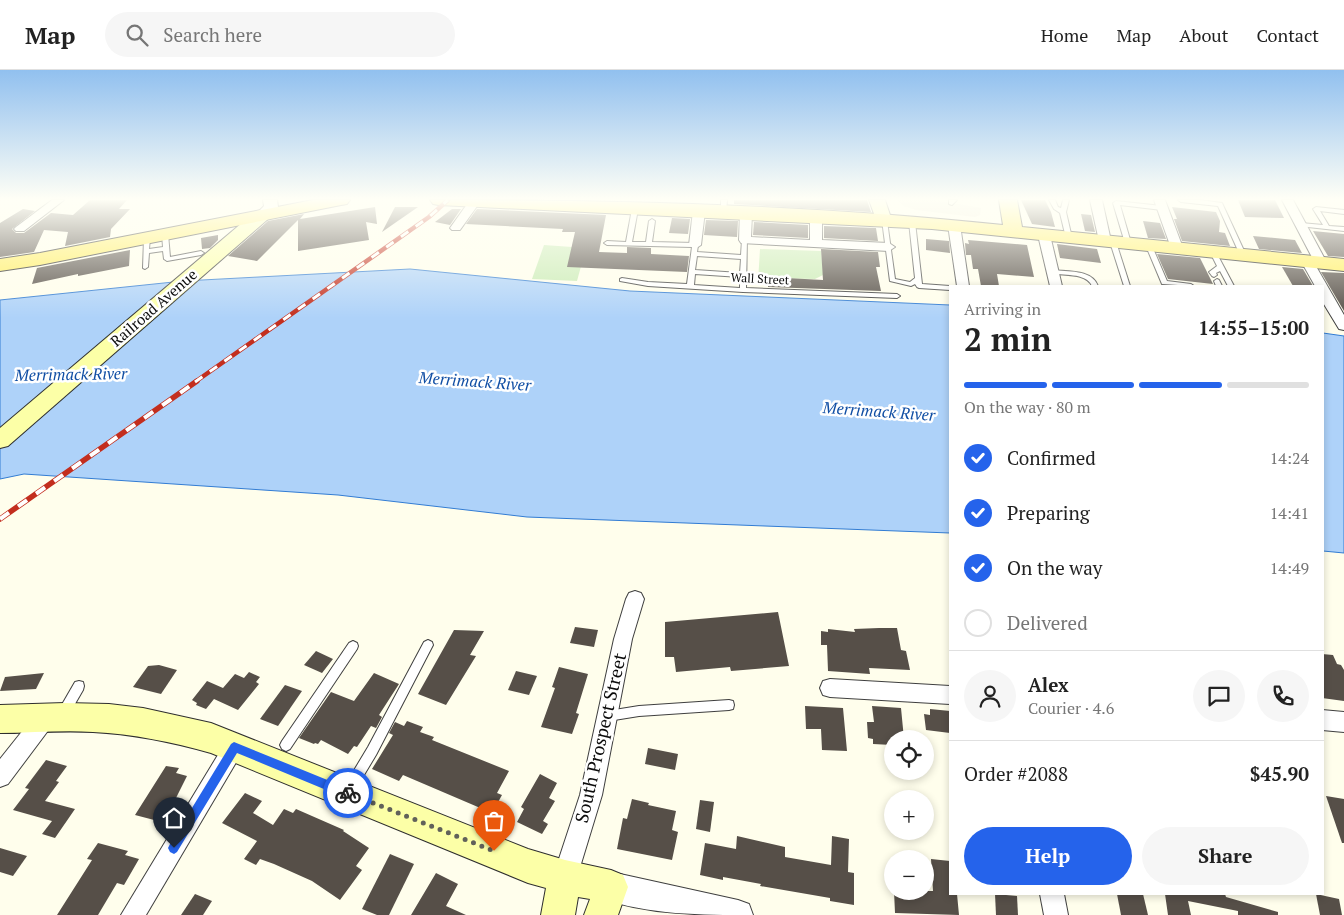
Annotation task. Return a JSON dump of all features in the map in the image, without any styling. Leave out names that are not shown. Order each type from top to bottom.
[{"type":"main road","points":[[0,265],[156,243],[167,239]]},
{"type":"main road","name":"Railroad Avenue","points":[[0,440],[232,239]]},
{"type":"main road","points":[[1085,239],[1177,248],[1217,272],[1243,255],[1344,265]]},
{"type":"main road","points":[[0,719],[53,717],[137,721],[166,726],[211,738],[528,866],[565,877],[606,901]]},
{"type":"main road","points":[[558,915],[565,877]]},
{"type":"street","points":[[694,250],[695,239]]},
{"type":"street","points":[[956,239],[963,285]]},
{"type":"street","points":[[1045,239],[1056,285]]},
{"type":"street","points":[[1173,239],[1177,248]]},
{"type":"street","points":[[1305,239],[1321,285]]},
{"type":"street","points":[[745,240],[889,247]]},
{"type":"street","points":[[1324,291],[1344,326]]},
{"type":"street","name":"South Prospect Street","points":[[565,877],[591,795],[623,639],[635,600]]},
{"type":"street","points":[[830,688],[949,695]]},
{"type":"street","points":[[0,776],[53,717]]},
{"type":"street","points":[[1324,720],[1344,722]]},
{"type":"street","points":[[133,915],[234,747]]},
{"type":"street","points":[[1052,895],[1056,915]]},
{"type":"street","points":[[606,901],[738,915]]},
{"type":"lane","points":[[649,244],[650,239]]},
{"type":"lane","points":[[888,239],[892,280],[911,284],[918,280]]},
{"type":"lane","points":[[914,239],[919,286],[949,288]]},
{"type":"lane","points":[[1236,239],[1243,255]]},
{"type":"lane","points":[[743,290],[745,240]]},
{"type":"lane","points":[[607,242],[649,244],[744,257]]},
{"type":"lane","points":[[1115,242],[1127,285]]},
{"type":"lane","points":[[156,243],[167,259],[201,253]]},
{"type":"lane","points":[[145,267],[156,243]]},
{"type":"lane","points":[[1149,246],[1164,283],[1168,285]]},
{"type":"lane","points":[[690,286],[694,250]]},
{"type":"lane","points":[[692,272],[744,275]]},
{"type":"lane","points":[[1052,272],[1082,276],[1093,281],[1095,285]]},
{"type":"lane","points":[[1217,272],[1230,285]]},
{"type":"lane","name":"Wall Street","points":[[622,280],[648,284],[743,290],[898,296]]},
{"type":"lane","points":[[347,793],[372,751],[428,645]]},
{"type":"lane","points":[[286,745],[353,646]]},
{"type":"lane","points":[[53,717],[79,686]]},
{"type":"lane","points":[[608,716],[639,711],[729,705]]},
{"type":"green space","points":[[544,245],[586,248],[577,281],[532,279]]},
{"type":"green space","points":[[760,249],[821,251],[823,275],[815,279],[768,278],[768,283],[758,282]]},
{"type":"water","name":"Merrimack River","points":[[410,269],[630,291],[949,305],[949,533],[527,517],[338,495],[24,474],[0,479],[0,300],[183,281]]},
{"type":"water","points":[[1324,333],[1344,336],[1344,553],[1324,551]]},
{"type":"building","points":[[0,239],[40,239],[34,252],[0,257]]},
{"type":"building","points":[[66,239],[98,239],[65,246]]},
{"type":"building","points":[[201,239],[218,239],[210,248],[202,249]]},
{"type":"building","points":[[247,239],[279,239],[257,261],[228,256]]},
{"type":"building","points":[[298,239],[369,240],[298,251]]},
{"type":"building","points":[[573,239],[601,239],[599,252],[627,253],[627,247],[651,248],[651,254],[689,256],[687,272],[567,267]]},
{"type":"building","points":[[850,239],[878,239],[878,241]]},
{"type":"building","points":[[926,239],[949,241],[950,253],[926,250]]},
{"type":"building","points":[[1181,239],[1227,239],[1230,246]]},
{"type":"building","points":[[1255,239],[1289,239],[1295,240],[1302,253],[1259,249]]},
{"type":"building","points":[[1318,239],[1344,239],[1344,257],[1328,256]]},
{"type":"building","points":[[968,240],[1027,245],[1034,277],[997,274],[999,285],[981,285],[978,269],[973,269],[971,255],[966,255],[965,243],[969,244]]},
{"type":"building","points":[[1057,244],[1097,249],[1101,263],[1060,258]]},
{"type":"building","points":[[821,249],[878,252],[880,267],[876,267],[881,291],[768,287],[768,277],[823,280]]},
{"type":"building","points":[[130,250],[129,266],[32,284],[37,268]]},
{"type":"building","points":[[1157,254],[1200,258],[1213,284],[1168,279]]},
{"type":"building","points":[[1282,267],[1303,269],[1312,285],[1292,285]]},
{"type":"building","points":[[1321,272],[1344,273],[1344,311]]},
{"type":"building","points":[[778,612],[789,666],[731,671],[730,667],[676,672],[674,657],[665,657],[665,622]]},
{"type":"building","points":[[575,627],[598,630],[594,647],[570,643]]},
{"type":"building","points":[[897,628],[901,650],[906,651],[910,670],[869,668],[870,674],[828,671],[827,645],[821,645],[821,631],[828,632],[828,629],[855,632],[854,629]]},
{"type":"building","points":[[454,630],[484,631],[470,655],[476,656],[446,705],[418,694]]},
{"type":"building","points":[[316,651],[333,659],[322,673],[304,665]]},
{"type":"building","points":[[1324,654],[1333,655],[1337,664],[1341,665],[1344,670],[1344,701],[1324,698]]},
{"type":"building","points":[[159,665],[177,670],[161,694],[133,687],[148,666]]},
{"type":"building","points":[[559,667],[588,674],[576,713],[579,714],[572,734],[541,727],[555,688],[552,687]]},
{"type":"building","points":[[516,671],[537,676],[529,695],[508,690]]},
{"type":"building","points":[[249,672],[260,677],[256,682],[259,684],[238,710],[214,699],[206,709],[196,705],[197,703],[192,700],[207,681],[223,688],[235,674],[244,678]]},
{"type":"building","points":[[44,673],[36,689],[0,691],[5,677]]},
{"type":"building","points":[[374,673],[399,684],[379,715],[382,717],[376,728],[371,726],[357,747],[354,746],[348,754],[321,740],[318,744],[314,744],[299,738],[331,692],[354,701]]},
{"type":"building","points":[[285,685],[302,691],[278,726],[260,719]]},
{"type":"building","points":[[805,706],[843,708],[847,751],[822,750],[821,729],[806,729]]},
{"type":"building","points":[[872,706],[901,708],[903,730],[884,730],[884,745],[873,744],[873,739],[868,738],[867,722],[874,722]]},
{"type":"building","points":[[930,709],[949,711],[949,733],[926,730],[924,714],[930,715]]},
{"type":"building","points":[[407,721],[423,727],[420,732],[434,737],[432,740],[509,771],[497,793],[502,795],[492,813],[403,775],[399,781],[372,769],[393,735],[389,733],[395,722],[404,726]]},
{"type":"building","points":[[648,748],[678,754],[675,770],[645,764]]},
{"type":"building","points":[[46,760],[67,766],[56,781],[59,782],[45,801],[75,809],[55,838],[42,834],[52,821],[13,810],[29,789],[25,788]]},
{"type":"building","points":[[166,766],[179,768],[176,773],[187,776],[174,802],[171,801],[158,821],[135,815]]},
{"type":"building","points":[[540,774],[557,783],[549,798],[555,801],[543,821],[548,824],[542,834],[517,822],[524,809],[521,807]]},
{"type":"building","points":[[245,793],[262,801],[253,813],[273,825],[284,809],[293,813],[296,809],[344,830],[369,848],[356,866],[362,870],[340,900],[312,881],[274,864],[260,859],[256,865],[244,859],[257,841],[222,823]]},
{"type":"building","points":[[1326,796],[1344,799],[1344,843],[1342,843]]},
{"type":"building","points":[[632,799],[649,803],[648,805],[676,811],[672,830],[678,832],[672,860],[617,849],[623,818],[627,819]]},
{"type":"building","points":[[700,800],[714,802],[710,832],[696,829]]},
{"type":"building","points":[[737,836],[785,847],[785,857],[831,865],[832,836],[849,839],[848,872],[854,873],[854,905],[830,901],[830,898],[760,886],[761,884],[723,877],[723,880],[700,875],[705,843],[736,849]]},
{"type":"building","points":[[98,843],[128,851],[125,855],[139,859],[124,885],[117,883],[98,915],[57,915],[92,860],[87,859]]},
{"type":"building","points":[[0,848],[27,856],[13,876],[0,872]]},
{"type":"building","points":[[390,854],[414,864],[389,915],[377,915],[362,909]]},
{"type":"building","points":[[934,859],[949,861],[949,895],[957,895],[959,915],[895,913],[894,900],[934,900]]},
{"type":"building","points":[[436,873],[458,884],[446,906],[466,915],[411,915]]},
{"type":"building","points":[[195,894],[212,901],[203,915],[181,915]]},
{"type":"building","points":[[995,895],[1017,896],[1018,915],[996,915]]},
{"type":"building","points":[[1117,895],[1143,895],[1148,915],[1121,915]]},
{"type":"building","points":[[1165,895],[1225,895],[1226,897],[1278,912],[1278,915],[1238,915],[1238,911],[1188,901],[1191,915],[1168,915]]},
{"type":"building","points":[[1316,895],[1339,899],[1342,915],[1320,915]]},
{"type":"railway","points":[[195,382],[397,239]]},
{"type":"railway","points":[[0,519],[197,381]]},
{"type":"way so far","points":[[348,793],[494,851]]},
{"type":"route","points":[[174,848],[234,747],[348,793]]}]
